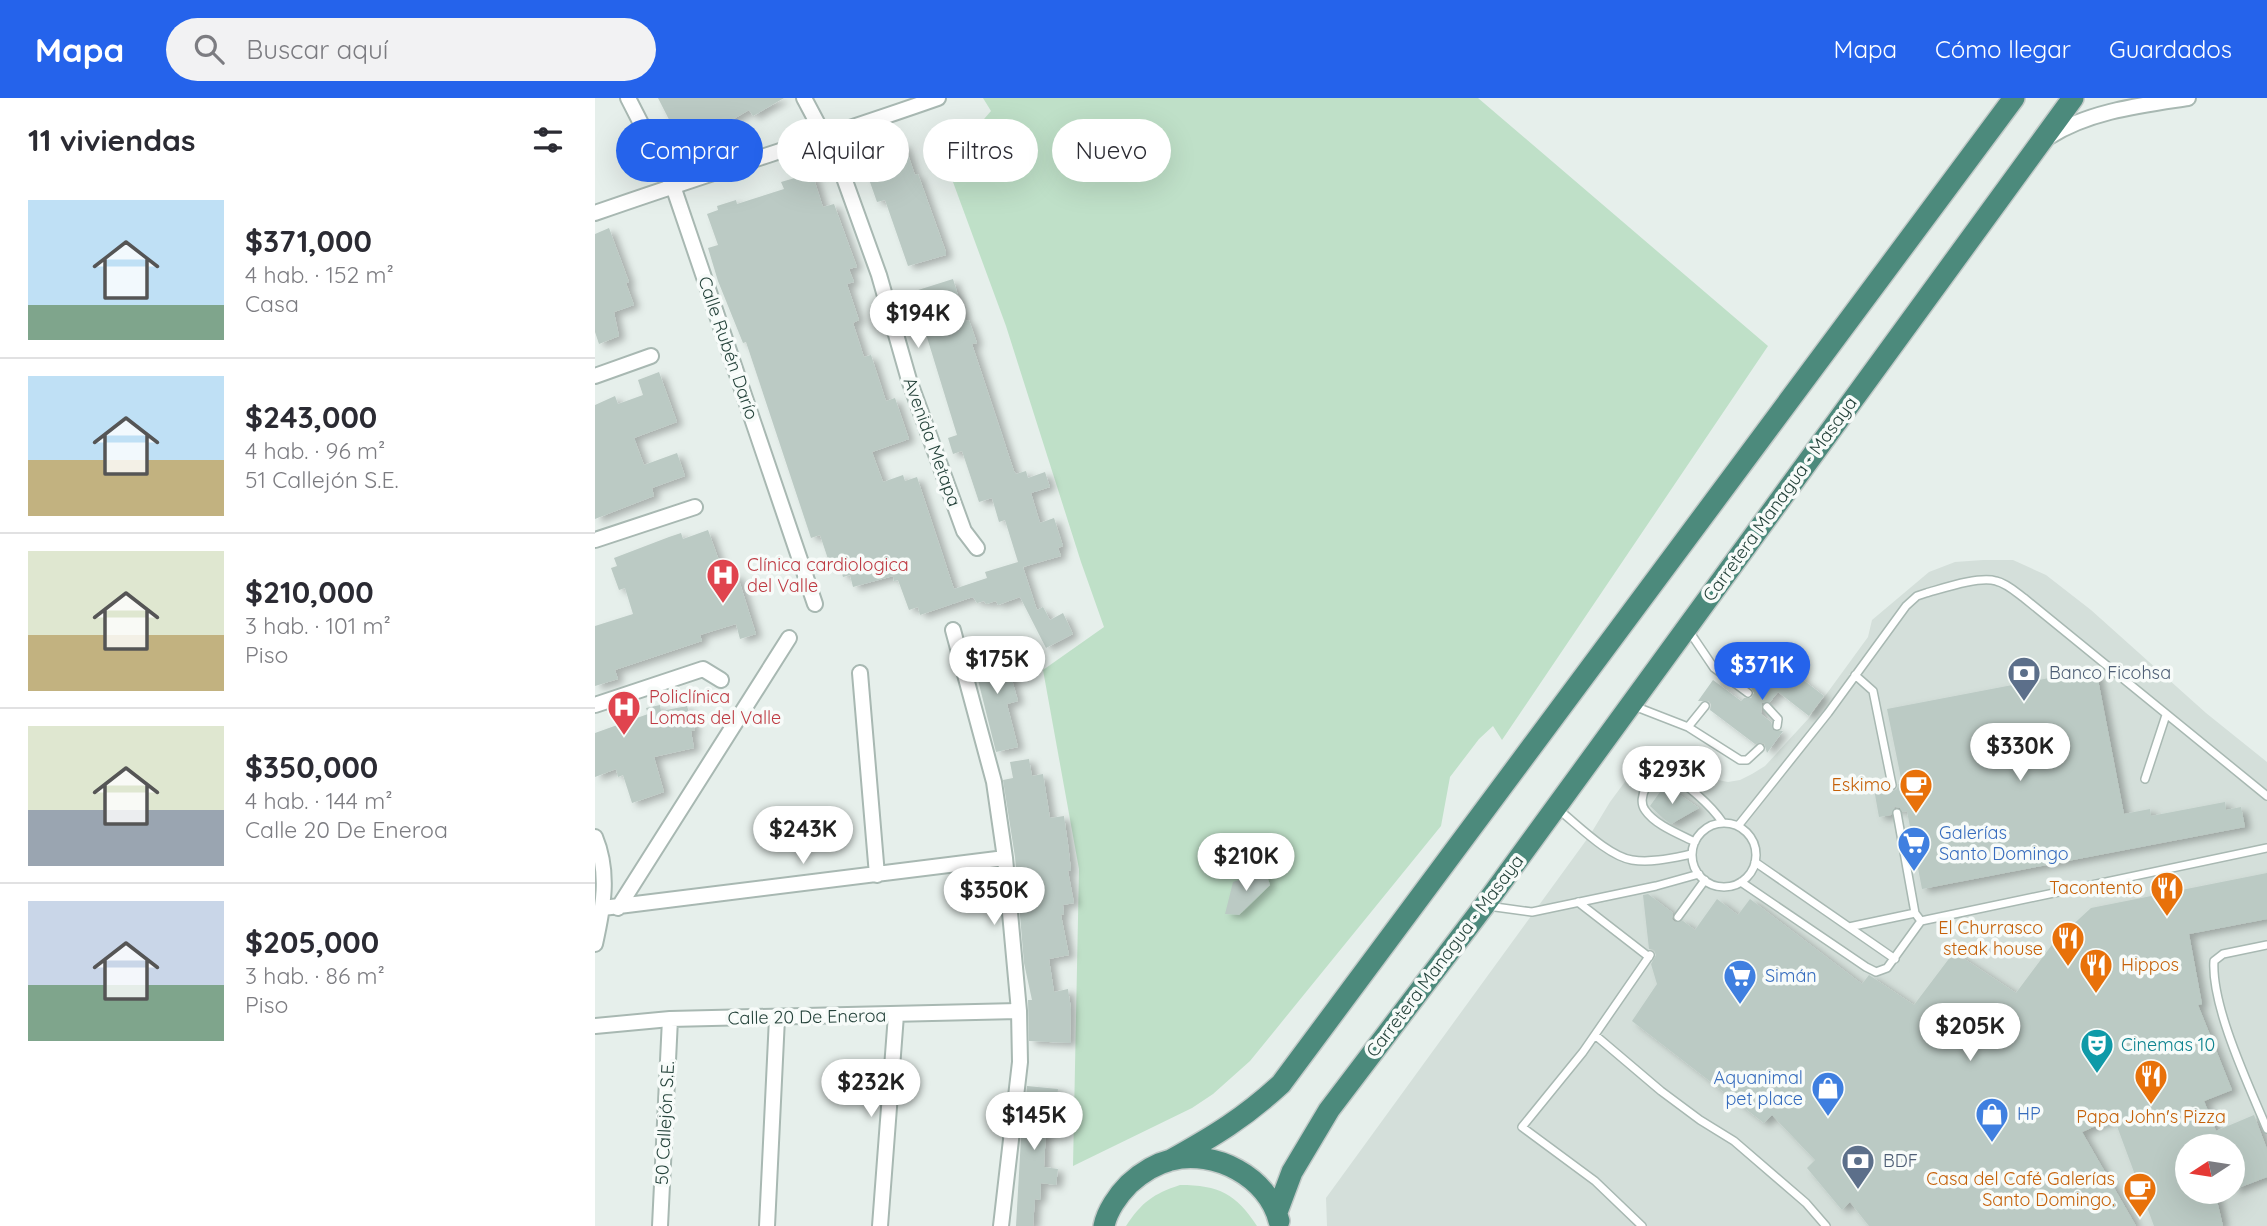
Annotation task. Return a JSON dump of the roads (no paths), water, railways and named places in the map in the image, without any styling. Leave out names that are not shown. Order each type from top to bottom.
[{"type":"highway","points":[[1104,1226],[1119,1194],[1143,1172],[1171,1160],[1227,1128],[1281,1084],[2014,98]]},
{"type":"highway","name":"Carretera Managua - Masaya","points":[[1279,1219],[1292,1172],[1329,1110],[1484,906],[2073,98]]},
{"type":"highway","points":[[1171,1160],[1203,1158],[1233,1166],[1259,1185],[1279,1219]]},
{"type":"street","name":"Calle Rubén Darío","points":[[628,98],[674,186],[815,604]]},
{"type":"street","name":"Avenida Metapa","points":[[804,98],[815,119]]},
{"type":"street","points":[[879,119],[938,98]]},
{"type":"street","points":[[2137,98],[2155,101]]},
{"type":"street","points":[[2039,144],[2061,129],[2079,122],[2155,101],[2188,98]]},
{"type":"street","points":[[595,213],[777,153]]},
{"type":"street","name":"Avenida Metapa","points":[[845,182],[879,275],[909,380],[964,531],[978,548]]},
{"type":"street","points":[[595,376],[651,356]]},
{"type":"street","points":[[595,541],[695,507]]},
{"type":"street","points":[[953,630],[994,782],[1005,858],[1019,1011],[1020,1062],[1002,1226]]},
{"type":"street","points":[[618,908],[789,638]]},
{"type":"street","points":[[595,705],[703,669],[722,680]]},
{"type":"street","points":[[860,673],[877,875]]},
{"type":"street","points":[[595,837],[601,851],[605,881],[603,908],[595,944]]},
{"type":"street","points":[[603,908],[1005,858]]},
{"type":"street","name":"Calle 20 De Eneroa","points":[[595,1027],[670,1019],[1019,1011]]},
{"type":"street","points":[[880,1226],[896,1015]]},
{"type":"street","points":[[767,1226],[777,1017]]},
{"type":"street","name":"50 Callejón S.E.","points":[[660,1226],[670,1019]]},
{"type":"lane","points":[[1738,826],[1793,758],[1906,606],[1917,596],[1982,580],[1994,580],[2024,598],[2267,796]]},
{"type":"lane","points":[[1687,628],[1707,660],[1748,693]]},
{"type":"lane","points":[[1855,675],[1873,691],[1892,785]]},
{"type":"lane","points":[[1720,686],[1727,678]]},
{"type":"lane","points":[[1630,704],[1688,727],[1740,760],[1748,760],[1761,748]]},
{"type":"lane","points":[[1688,727],[1705,706]]},
{"type":"lane","points":[[1767,707],[1778,719],[1777,726]]},
{"type":"lane","points":[[2145,779],[2166,715]]},
{"type":"lane","points":[[1695,842],[1646,812],[1641,803],[1643,793],[1653,778],[1662,775],[1670,777],[1703,799],[1723,823]]},
{"type":"lane","points":[[1555,808],[1612,852],[1629,859],[1646,861],[1692,854]]},
{"type":"lane","points":[[1897,813],[1915,913],[1921,920]]},
{"type":"lane","points":[[1723,823],[1738,826],[1747,832],[1753,841],[1755,862],[1752,870],[1741,882],[1723,887],[1705,880],[1694,864],[1692,854],[1695,842],[1706,828],[1723,823]]},
{"type":"lane","points":[[1741,882],[1876,972],[1887,968],[1895,959],[1921,920],[2267,848]]},
{"type":"lane","points":[[1755,862],[1895,959]]},
{"type":"lane","points":[[1484,906],[1532,912],[1669,883],[1699,874]]},
{"type":"lane","points":[[1678,918],[1705,880]]},
{"type":"lane","points":[[1578,902],[1649,956],[1595,1035],[1522,1127],[1595,1181],[1642,1226]]},
{"type":"lane","points":[[1849,927],[1915,913]]},
{"type":"lane","points":[[2267,945],[2223,954],[2214,961],[2213,973],[2239,1060],[2267,1129]]},
{"type":"lane","points":[[1595,1035],[1661,1091],[1761,1163],[1806,1203],[1826,1226]]},
{"type":"place","name":"Clínica cardiologica del Valle","points":[[723,605]]},
{"type":"place","name":"Banco Ficohsa","points":[[2024,703]]},
{"type":"place","name":"Policlínica Lomas del Valle","points":[[624,737]]},
{"type":"place","name":"Eskimo","points":[[1916,815]]},
{"type":"place","name":"Galerías Santo Domingo","points":[[1914,873]]},
{"type":"place","name":"Tacontento","points":[[2167,918]]},
{"type":"place","name":"El Churrasco steak house","points":[[2068,968]]},
{"type":"place","name":"Hippos","points":[[2096,995]]},
{"type":"place","name":"Simán","points":[[1740,1006]]},
{"type":"place","name":"Cinemas 10","points":[[2097,1075]]},
{"type":"place","name":"Papa John's Pizza","points":[[2151,1106]]},
{"type":"place","name":"Aquanimal pet place","points":[[1828,1118]]},
{"type":"place","name":"HP","points":[[1992,1144]]},
{"type":"place","name":"BDF","points":[[1858,1191]]},
{"type":"place","name":"Casa del Café Galerías Santo Domingo.","points":[[2140,1219]]}]
